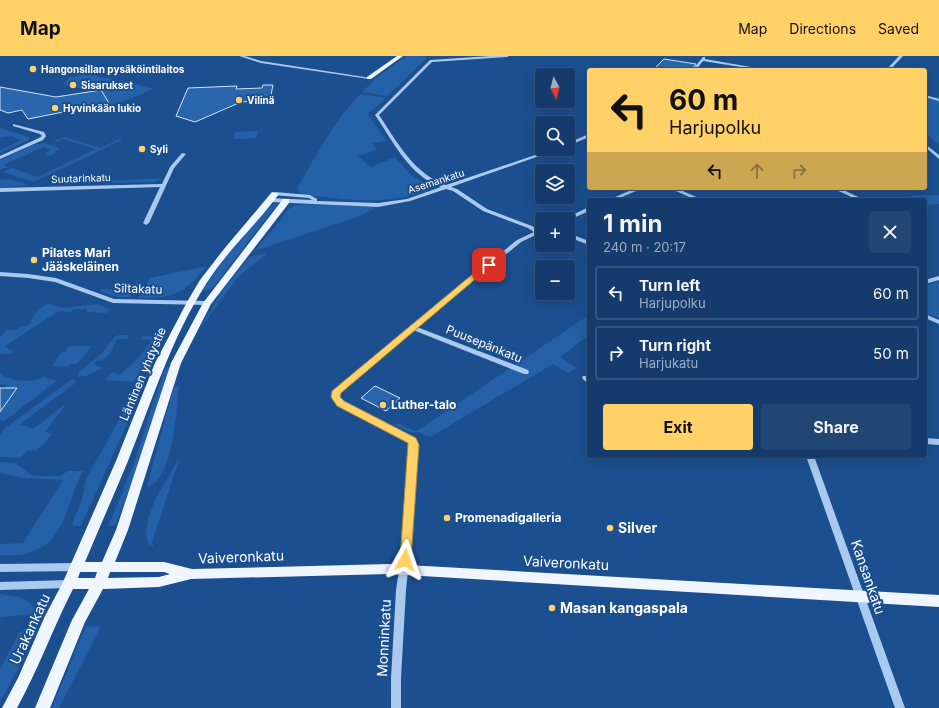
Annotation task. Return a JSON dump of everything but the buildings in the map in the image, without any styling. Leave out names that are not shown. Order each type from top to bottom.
[{"type":"main road","points":[[369,78],[400,56]]},
{"type":"main road","name":"Läntinen yhdystie","points":[[69,584],[122,461],[160,363],[191,302],[203,282],[222,256],[272,197]]},
{"type":"main road","points":[[42,708],[79,620],[99,583],[122,530],[176,363],[207,303],[286,201]]},
{"type":"main road","name":"Vaiveronkatu","points":[[76,566],[164,566],[191,574]]},
{"type":"main road","name":"Vaiveronkatu","points":[[69,584],[159,582],[191,574],[404,570],[859,595],[939,601]]},
{"type":"main road","name":"Urakankatu","points":[[9,708],[23,683],[50,620],[69,584]]},
{"type":"street","points":[[241,56],[261,62],[369,78]]},
{"type":"street","points":[[507,56],[431,61],[378,113],[413,167],[446,187],[455,190],[485,210],[535,229]]},
{"type":"street","points":[[696,68],[706,56]]},
{"type":"street","points":[[890,68],[901,56]]},
{"type":"street","points":[[702,60],[753,68]]},
{"type":"street","points":[[927,97],[939,100]]},
{"type":"street","points":[[0,158],[41,139],[44,136],[42,133],[15,125]]},
{"type":"street","points":[[575,142],[587,136]]},
{"type":"street","points":[[927,147],[939,158]]},
{"type":"street","points":[[146,223],[172,167],[184,154]]},
{"type":"street","name":"Asemankatu","points":[[272,197],[286,201],[317,201],[378,205],[408,200],[536,156]]},
{"type":"street","name":"Suutarinkatu","points":[[0,190],[164,185]]},
{"type":"street","points":[[617,198],[635,190]]},
{"type":"street","points":[[677,190],[695,198]]},
{"type":"street","points":[[840,190],[858,198]]},
{"type":"street","name":"Asemankatu","points":[[272,197],[310,197],[317,201]]},
{"type":"street","points":[[575,215],[587,210]]},
{"type":"street","points":[[412,327],[519,241],[535,233]]},
{"type":"street","points":[[575,238],[587,242]]},
{"type":"street","name":"Siltakatu","points":[[0,274],[56,280],[113,301],[207,303]]},
{"type":"street","points":[[927,281],[939,278]]},
{"type":"street","points":[[927,317],[939,322]]},
{"type":"street","name":"Puusepänkatu","points":[[412,327],[526,372]]},
{"type":"street","name":"Monninkatu","points":[[396,708],[396,678],[401,590],[404,570],[414,445],[412,440],[341,404],[336,397],[336,391],[412,327]]},
{"type":"street","points":[[927,441],[939,442]]},
{"type":"street","name":"Kansankatu","points":[[811,458],[900,708]]},
{"type":"street","points":[[0,568],[76,566]]},
{"type":"street","points":[[0,586],[69,584]]},
{"type":"shaded area","points":[[406,56],[426,56],[426,59],[387,96],[362,92],[376,78]]},
{"type":"shaded area","points":[[86,74],[130,83],[118,82],[113,85],[76,88],[63,85],[69,77]]},
{"type":"shaded area","points":[[135,84],[153,89],[125,101],[110,104],[101,90],[103,89],[102,87]]},
{"type":"shaded area","points":[[360,94],[386,98],[368,114],[386,141],[373,143],[377,150],[358,156],[371,167],[395,157],[410,174],[428,186],[424,189],[427,191],[401,198],[377,200],[353,200],[312,196],[299,192],[298,187],[326,138],[342,115]]},
{"type":"shaded area","points":[[927,97],[939,97],[939,145],[927,134]]},
{"type":"shaded area","points":[[0,128],[29,137],[29,140],[0,153],[0,150],[22,140],[11,136],[0,138]]},
{"type":"shaded area","points":[[258,131],[256,138],[234,139],[235,132]]},
{"type":"shaded area","points":[[65,137],[101,148],[119,139],[122,140],[34,182],[3,172],[11,168],[38,177],[96,149],[63,139],[57,142],[53,141]]},
{"type":"shaded area","points":[[45,143],[59,148],[54,154],[42,157],[48,154],[45,153],[51,150],[43,147],[4,165],[7,167],[0,170],[0,160],[33,145]]},
{"type":"shaded area","points":[[163,178],[155,182],[102,183],[105,181]]},
{"type":"shaded area","points":[[9,179],[29,185],[0,187],[0,180]]},
{"type":"shaded area","points":[[914,195],[939,195],[939,204],[927,205],[927,198],[906,198]]},
{"type":"shaded area","points":[[277,204],[216,284],[211,289],[203,291],[238,242],[270,207]]},
{"type":"shaded area","points":[[305,204],[373,207],[374,209],[360,216],[254,251],[280,221],[287,210],[294,206]]},
{"type":"shaded area","points":[[268,253],[239,276],[198,331],[222,291],[249,257]]},
{"type":"shaded area","points":[[207,266],[192,283],[178,292],[161,297],[138,298],[150,278]]},
{"type":"shaded area","points":[[138,278],[138,285],[130,297],[118,297],[100,291],[101,289],[125,290],[128,285],[135,285]]},
{"type":"shaded area","points":[[939,281],[939,318],[927,314],[927,285]]},
{"type":"shaded area","points":[[46,303],[64,308],[97,304],[110,310],[106,313],[87,312],[87,309],[73,309],[71,312],[59,311],[5,346],[13,351],[11,354],[0,354],[0,338],[6,330],[17,330],[20,326],[28,326],[39,308],[42,308]]},
{"type":"shaded area","points":[[587,316],[587,337],[560,357],[577,368],[568,373],[553,364],[432,436],[427,436],[418,432],[412,433],[395,425],[397,423],[415,431]]},
{"type":"shaded area","points":[[119,335],[130,335],[127,339],[117,339],[110,354],[101,361],[99,360],[93,364],[103,368],[86,376],[78,377],[78,373],[102,353],[114,337]]},
{"type":"shaded area","points":[[142,336],[156,337],[157,340],[134,382],[105,380],[112,372],[120,375],[138,358],[152,340],[140,339]]},
{"type":"shaded area","points":[[69,346],[92,346],[77,364],[70,364],[68,367],[52,366],[62,352],[65,352]]},
{"type":"shaded area","points":[[166,367],[170,367],[137,469],[115,526],[108,526],[135,461],[153,402]]},
{"type":"shaded area","points":[[0,373],[15,380],[21,381],[44,377],[57,381],[4,421],[0,420],[0,412],[17,388],[5,388],[7,385],[0,384]]},
{"type":"shaded area","points":[[72,379],[77,382],[20,424],[33,429],[67,403],[45,432],[52,433],[44,444],[35,451],[28,450],[20,458],[0,457],[0,435],[4,429]]},
{"type":"shaded area","points":[[179,386],[175,426],[168,459],[163,472],[156,482],[147,486],[172,394],[175,387]]},
{"type":"shaded area","points":[[129,402],[135,403],[131,415],[81,526],[75,526],[72,524],[82,499],[86,479]]},
{"type":"shaded area","points":[[180,457],[152,542],[154,546],[148,544],[147,533],[151,510]]},
{"type":"shaded area","points":[[0,462],[16,463],[31,475],[37,476],[60,476],[68,471],[83,471],[57,532],[39,549],[25,554],[0,555],[0,544],[23,543],[63,480],[22,478],[0,473]]},
{"type":"shaded area","points":[[0,594],[22,598],[35,608],[37,614],[0,617]]},
{"type":"shaded area","points":[[86,626],[101,627],[59,708],[52,708]]},
{"type":"shaded area","points":[[36,627],[23,660],[0,702],[0,669],[19,633],[29,628]]},
{"type":"place","name":"Hangonsillan pysäköintilaitos","points":[[33,69]]},
{"type":"place","name":"Sisarukset","points":[[73,85]]},
{"type":"place","name":"Vilinä","points":[[239,100]]},
{"type":"place","name":"Hyvinkään lukio","points":[[55,108]]},
{"type":"place","name":"Syli","points":[[142,149]]},
{"type":"place","name":"Pilates Mari Jääskeläinen","points":[[34,260]]},
{"type":"place","name":"Luther-talo","points":[[383,405]]},
{"type":"place","name":"Promenadigalleria","points":[[447,518]]},
{"type":"place","name":"Silver","points":[[610,528]]},
{"type":"place","name":"Masan kangaspala","points":[[552,608]]},
{"type":"route","points":[[405,560],[414,445],[412,440],[341,404],[337,401],[336,391],[489,265]]}]
